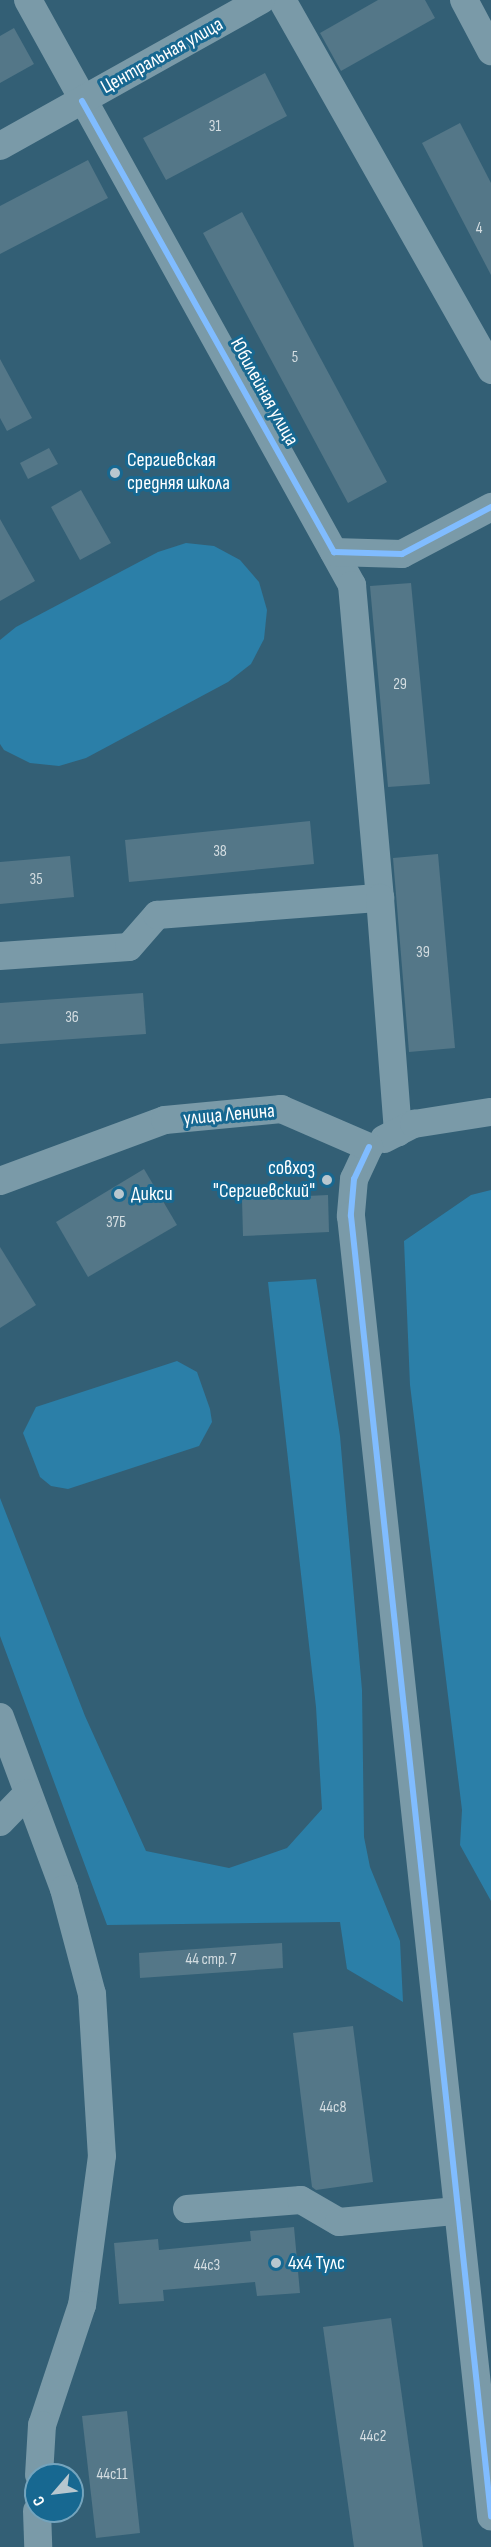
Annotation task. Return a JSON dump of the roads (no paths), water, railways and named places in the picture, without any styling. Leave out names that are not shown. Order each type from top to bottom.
[{"type":"street","name":"Юбилейная улица","points":[[28,0],[352,585],[398,1132]]},
{"type":"street","points":[[282,0],[491,370]]},
{"type":"street","points":[[464,0],[491,51]]},
{"type":"street","name":"Центральная улица","points":[[0,146],[250,3]]},
{"type":"street","points":[[334,552],[402,554],[491,507]]},
{"type":"street","points":[[0,956],[129,947],[157,915],[380,898]]},
{"type":"street","name":"улица Ленина","points":[[0,1181],[165,1120],[281,1109],[369,1147]]},
{"type":"street","points":[[491,1112],[455,1115],[414,1124],[369,1147],[354,1179],[351,1216],[456,2211],[491,2516]]},
{"type":"street","points":[[0,1717],[63,1889],[92,1994],[102,2156],[82,2304],[42,2425],[40,2463]]},
{"type":"street","points":[[0,1822],[28,1793]]},
{"type":"street","points":[[187,2209],[301,2200],[339,2222],[456,2211]]},
{"type":"street","points":[[37,2523],[38,2547]]},
{"type":"place","name":"Сергиевская средняя школа","points":[[115,473]]},
{"type":"place","name":"совхоз \"Сергиевский\"","points":[[327,1180]]},
{"type":"place","name":"Дикси","points":[[119,1194]]},
{"type":"place","name":"4x4 Тулс","points":[[276,2263]]}]
